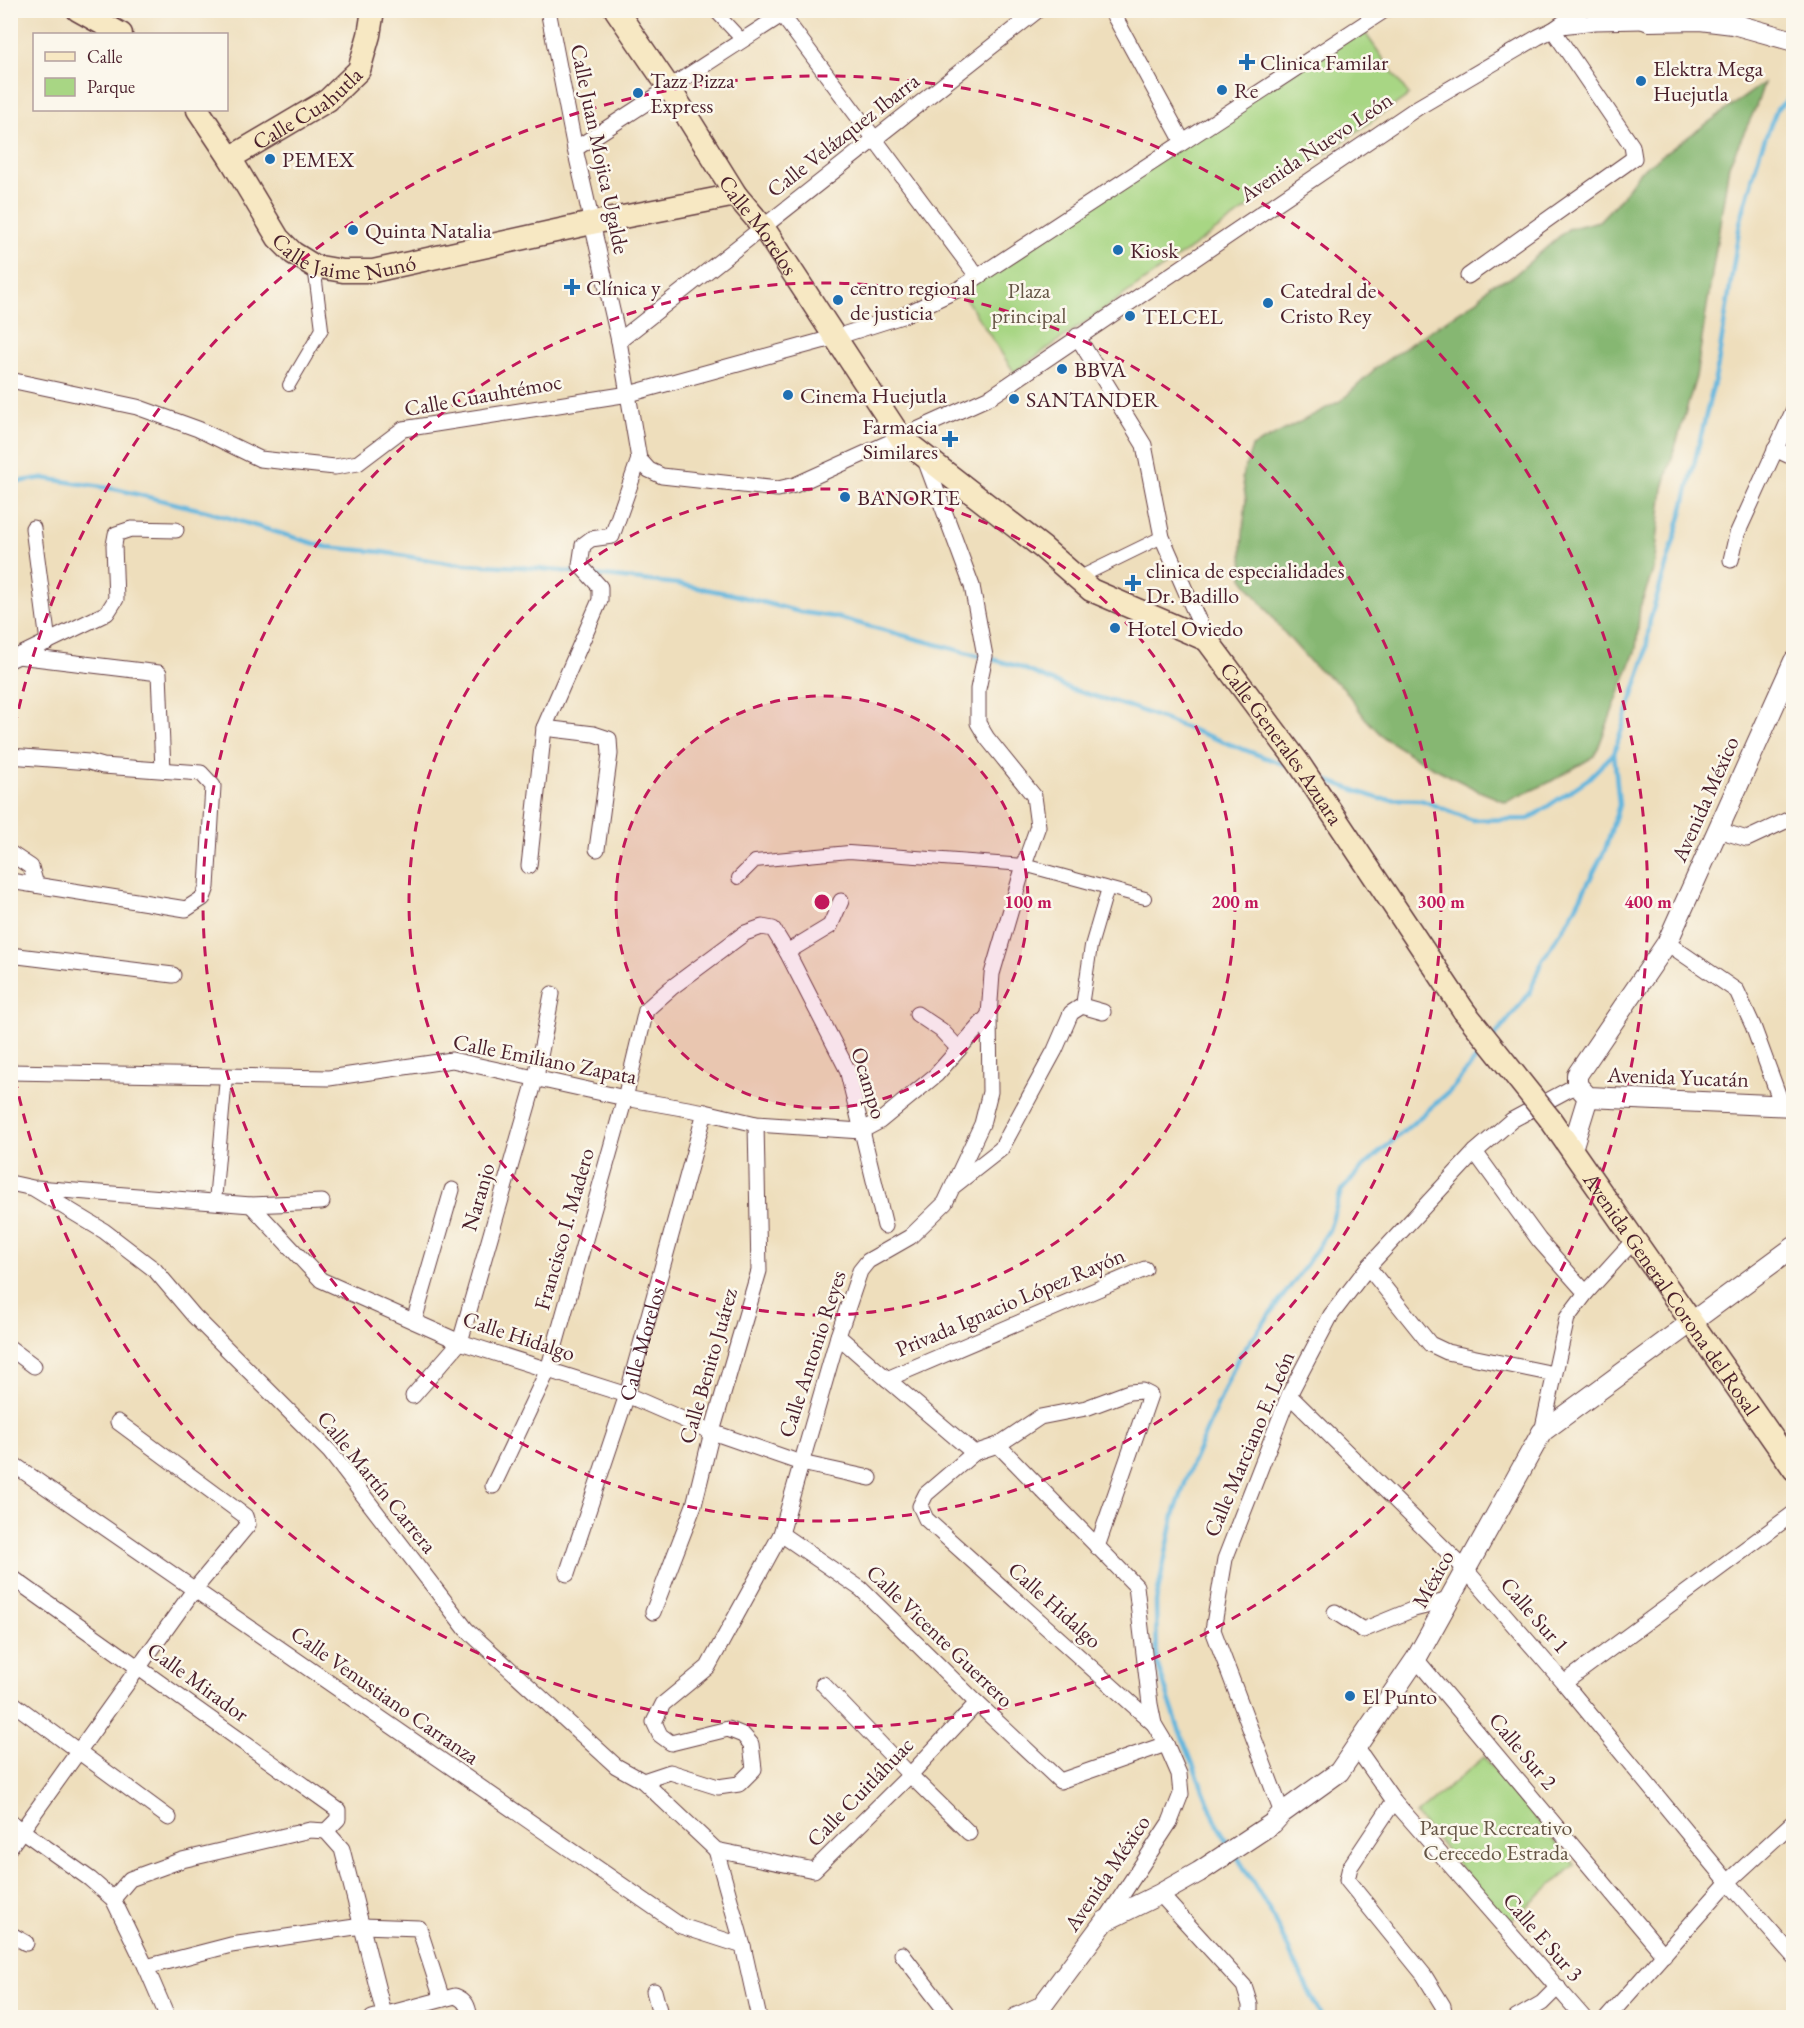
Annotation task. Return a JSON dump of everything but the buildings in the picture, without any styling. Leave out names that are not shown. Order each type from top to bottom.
[{"type":"main road","points":[[78,10],[119,33]]},
{"type":"main road","name":"Calle Cuahutla","points":[[230,158],[328,100],[360,70],[373,10]]},
{"type":"main road","name":"Calle Morelos","points":[[616,10],[670,89],[736,195],[763,227],[901,438],[1043,548],[1090,590],[1208,640]]},
{"type":"main road","name":"Calle Jaime Nunó","points":[[199,111],[278,238],[293,253],[314,266],[343,271],[373,271],[592,223],[736,195]]},
{"type":"main road","name":"Calle Generales Azuara","points":[[1208,640],[1298,762],[1464,1011],[1550,1119]]},
{"type":"main road","name":"Avenida General Corona del Rosal","points":[[1550,1119],[1794,1469]]},
{"type":"street","name":"Calle Juan Mojica Ugalde","points":[[548,10],[575,149],[619,341],[644,464]]},
{"type":"street","points":[[714,10],[743,41]]},
{"type":"street","name":"Calle Velázquez Ibarra","points":[[619,341],[1038,10]]},
{"type":"street","points":[[1111,10],[1183,142]]},
{"type":"street","name":"Calle Cuauhtémoc","points":[[10,380],[137,407],[198,429],[260,459],[334,467],[358,463],[403,429],[629,394],[836,338],[902,316],[959,289],[1183,142],[1366,16],[1385,10]]},
{"type":"street","points":[[1468,276],[1634,158],[1632,146],[1553,30],[1581,10]]},
{"type":"street","points":[[1622,10],[1649,21]]},
{"type":"street","points":[[1707,21],[1741,10]]},
{"type":"street","points":[[575,149],[785,13],[874,138],[977,276]]},
{"type":"street","name":"Avenida Nuevo León","points":[[901,438],[992,396],[1077,336],[1417,108],[1561,26],[1595,22],[1707,21],[1733,24],[1794,41]]},
{"type":"street","points":[[289,385],[322,329],[314,266]]},
{"type":"street","name":"Calle Generales Azuara","points":[[1077,336],[1144,445],[1162,537],[1208,640]]},
{"type":"street","points":[[1731,560],[1737,534],[1794,409]]},
{"type":"street","points":[[529,866],[544,728],[600,600],[600,587],[580,564],[583,545],[591,539],[612,536],[644,464],[662,476],[778,489],[795,485],[901,438]]},
{"type":"street","points":[[1775,449],[1794,458]]},
{"type":"street","name":"Calle Antonio Reyes","points":[[643,1781],[670,1772],[718,1787],[739,1784],[754,1769],[752,1744],[743,1735],[728,1729],[671,1743],[660,1735],[654,1722],[663,1704],[708,1667],[781,1534],[838,1336],[860,1271],[868,1261],[910,1237],[945,1203],[982,1124],[990,1092],[988,1015],[992,974],[1038,826],[1034,796],[987,738],[978,723],[978,689],[985,656],[972,586],[924,457]]},
{"type":"street","points":[[33,528],[48,642]]},
{"type":"street","points":[[14,658],[107,613],[116,599],[114,545],[116,534],[131,529],[176,530]]},
{"type":"street","points":[[1078,578],[1162,537]]},
{"type":"street","points":[[14,658],[159,673],[164,770]]},
{"type":"street","name":"Avenida México","points":[[1572,1149],[1581,1086],[1667,943],[1794,661]]},
{"type":"street","points":[[544,728],[594,734],[609,739],[610,754],[597,849]]},
{"type":"street","points":[[10,756],[201,773],[213,786],[207,887],[203,898],[186,909],[10,881]]},
{"type":"street","points":[[1718,830],[1747,839],[1794,817]]},
{"type":"street","points":[[738,878],[755,861],[849,852],[1024,865],[1145,898]]},
{"type":"street","points":[[10,853],[31,867],[36,885]]},
{"type":"street","points":[[1082,1006],[1091,946],[1108,888]]},
{"type":"street","points":[[788,952],[830,926],[841,901]]},
{"type":"street","name":"Ocampo","points":[[645,1010],[745,933],[762,927],[773,929],[788,952],[847,1069],[885,1226]]},
{"type":"street","points":[[1667,943],[1737,992],[1788,1106]]},
{"type":"street","points":[[10,955],[173,975]]},
{"type":"street","name":"Naranjo","points":[[413,1396],[460,1342],[536,1077],[552,994]]},
{"type":"street","points":[[953,1187],[1001,1149],[1055,1050],[1071,1013],[1082,1006],[1103,1012]]},
{"type":"street","name":"Francisco I. Madero","points":[[493,1486],[548,1370],[625,1098],[645,1010]]},
{"type":"street","points":[[918,1014],[941,1030],[959,1049]]},
{"type":"street","points":[[861,1131],[880,1120],[936,1075],[988,1015]]},
{"type":"street","name":"Calle Emiliano Zapata","points":[[10,1072],[329,1078],[452,1060],[756,1124],[861,1131]]},
{"type":"street","points":[[215,1202],[226,1077]]},
{"type":"street","name":"Avenida Yucatán","points":[[1581,1086],[1788,1106]]},
{"type":"street","name":"Calle Marciano E. León","points":[[1277,1818],[1214,1630],[1225,1559],[1289,1395],[1331,1315],[1368,1267],[1475,1152],[1512,1120],[1581,1086]]},
{"type":"street","name":"Calle Morelos","points":[[567,1574],[627,1395],[705,1112]]},
{"type":"street","name":"Calle Benito Juárez","points":[[653,1612],[694,1505],[712,1432],[759,1270],[756,1124]]},
{"type":"street","points":[[1475,1152],[1539,1240],[1586,1293]]},
{"type":"street","name":"Calle Martín Carrera","points":[[10,1183],[33,1188],[104,1231],[155,1270],[194,1316],[330,1452],[466,1629],[616,1766],[643,1781]]},
{"type":"street","points":[[33,1188],[251,1204],[322,1202]]},
{"type":"street","points":[[414,1321],[452,1190]]},
{"type":"street","name":"Calle Hidalgo","points":[[251,1204],[321,1280],[460,1342],[627,1395],[712,1432],[801,1463],[870,1478]]},
{"type":"street","points":[[1542,1432],[1567,1318],[1586,1293],[1635,1239]]},
{"type":"street","name":"México","points":[[1105,1921],[1198,1872],[1339,1772],[1416,1659],[1542,1432],[1794,1247]]},
{"type":"street","points":[[1368,1267],[1430,1344],[1447,1352],[1554,1374]]},
{"type":"street","name":"Privada Ignacio López Rayón","points":[[838,1336],[887,1379],[1145,1269]]},
{"type":"street","points":[[10,1348],[34,1366]]},
{"type":"street","points":[[887,1379],[974,1452],[998,1444],[1040,1417],[1086,1408],[1129,1392],[1142,1391],[1150,1395],[1097,1547]]},
{"type":"street","name":"Calle Sur 1","points":[[1289,1395],[1466,1570],[1564,1683],[1728,1881]]},
{"type":"street","points":[[10,1847],[16,1826],[80,1751],[194,1590],[248,1525],[245,1516],[118,1422]]},
{"type":"street","points":[[998,1444],[1136,1586],[1150,1704],[1155,1724]]},
{"type":"street","name":"Calle Hidalgo","points":[[974,1452],[926,1494],[920,1506],[926,1519],[1155,1724]]},
{"type":"street","name":"Calle Venustiano Carranza","points":[[10,1462],[681,1926],[743,1946]]},
{"type":"street","points":[[1564,1683],[1794,1513]]},
{"type":"street","name":"Calle Vicente Guerrero","points":[[781,1534],[861,1588],[1060,1781],[1166,1744]]},
{"type":"street","name":"Calle Mirador","points":[[10,1576],[338,1810],[338,1819],[326,1831]]},
{"type":"street","points":[[1335,1612],[1363,1630],[1414,1609],[1450,1600]]},
{"type":"street","name":"Calle Sur 2","points":[[1416,1659],[1664,1955]]},
{"type":"street","points":[[823,1684],[969,1833]]},
{"type":"street","points":[[10,1701],[169,1818]]},
{"type":"street","name":"Calle Cuitláhuac","points":[[716,1850],[814,1870],[910,1775],[977,1703]]},
{"type":"street","name":"Avenida México","points":[[1039,2012],[1105,1921],[1170,1822],[1181,1794],[1179,1774],[1155,1724]]},
{"type":"street","name":"Calle E Sur 3","points":[[1356,1747],[1394,1801],[1584,2018]]},
{"type":"street","points":[[643,1781],[716,1850],[743,1946],[759,2018]]},
{"type":"street","points":[[1394,1801],[1350,1867],[1347,1880],[1424,1975],[1443,2006],[1445,2018]]},
{"type":"street","points":[[1607,2018],[1728,1881],[1791,1824]]},
{"type":"street","points":[[16,1826],[90,1879],[113,1899],[168,2018]]},
{"type":"street","points":[[113,1899],[130,1879],[182,1860],[310,1830],[326,1831],[342,1849],[362,1926],[381,2017],[455,1996],[468,2005],[470,2018]]},
{"type":"street","points":[[1728,1881],[1794,1957]]},
{"type":"street","points":[[1160,1894],[1244,1986],[1250,2005],[1250,2018]]},
{"type":"street","points":[[146,1967],[231,1945],[362,1926],[419,1928],[442,1999]]},
{"type":"street","points":[[10,1934],[26,1943]]},
{"type":"street","points":[[902,1954],[951,2018]]},
{"type":"street","points":[[1516,2018],[1542,2003],[1558,1987]]},
{"type":"street","points":[[654,1991],[661,2018]]},
{"type":"street","points":[[1016,2018],[1039,2012]]},
{"type":"green space","name":"Plaza principal","points":[[1361,27],[1409,95],[1014,372],[961,292]]},
{"type":"green space","points":[[1764,83],[1756,107],[1729,165],[1696,377],[1663,488],[1654,568],[1640,607],[1636,649],[1595,756],[1548,783],[1506,802],[1479,791],[1421,761],[1384,738],[1365,718],[1343,687],[1314,666],[1282,630],[1243,579],[1242,547],[1246,499],[1242,477],[1252,447],[1342,400],[1377,367],[1478,300],[1490,285],[1511,278],[1568,229],[1599,221],[1620,199],[1640,171]]},
{"type":"green space","name":"Parque Recreativo Cerecedo Estrada","points":[[1484,1757],[1575,1865],[1508,1923],[1416,1815]]},
{"type":"waterway","points":[[1494,1037],[1529,994],[1542,960],[1570,918],[1605,850],[1619,805],[1614,753],[1645,658],[1650,620],[1682,513],[1717,370],[1740,223],[1760,151],[1777,109],[1794,94]]},
{"type":"waterway","points":[[10,483],[42,478],[115,489],[206,511],[326,547],[382,552],[447,563],[581,573]]},
{"type":"waterway","points":[[596,575],[678,584],[731,594],[800,612],[835,617],[1017,666],[1070,689],[1131,707],[1293,768]]},
{"type":"waterway","points":[[1318,777],[1380,799],[1421,800],[1472,820],[1529,819],[1588,779],[1614,753]]},
{"type":"waterway","points":[[1230,1846],[1217,1824],[1179,1729],[1157,1663],[1156,1601],[1174,1515],[1191,1466],[1238,1358],[1329,1230],[1341,1191],[1366,1164],[1450,1091],[1485,1048]]},
{"type":"waterway","points":[[1235,1853],[1270,1911],[1322,2018]]},
{"type":"place","name":"Clinica Familar","points":[[1247,62]]},
{"type":"place","name":"Elektra Mega Huejutla","points":[[1641,81]]},
{"type":"place","name":"Re","points":[[1222,90]]},
{"type":"place","name":"Tazz Pizza Express","points":[[638,93]]},
{"type":"place","name":"PEMEX","points":[[270,159]]},
{"type":"place","name":"Quinta Natalia","points":[[353,230]]},
{"type":"place","name":"Kiosk","points":[[1118,250]]},
{"type":"place","name":"Clínica y","points":[[572,287]]},
{"type":"place","name":"centro regional de justicia","points":[[838,300]]},
{"type":"place","name":"Catedral de Cristo Rey","points":[[1268,303]]},
{"type":"place","name":"TELCEL","points":[[1130,316]]},
{"type":"place","name":"BBVA","points":[[1062,369]]},
{"type":"place","name":"Cinema Huejutla","points":[[788,395]]},
{"type":"place","name":"SANTANDER","points":[[1014,399]]},
{"type":"place","name":"Farmacia Similares","points":[[950,439]]},
{"type":"place","name":"BANORTE","points":[[845,497]]},
{"type":"place","name":"clinica de especialidades Dr. Badillo","points":[[1133,583]]},
{"type":"place","name":"Hotel Oviedo","points":[[1115,628]]},
{"type":"place","name":"El Punto","points":[[1350,1696]]}]
